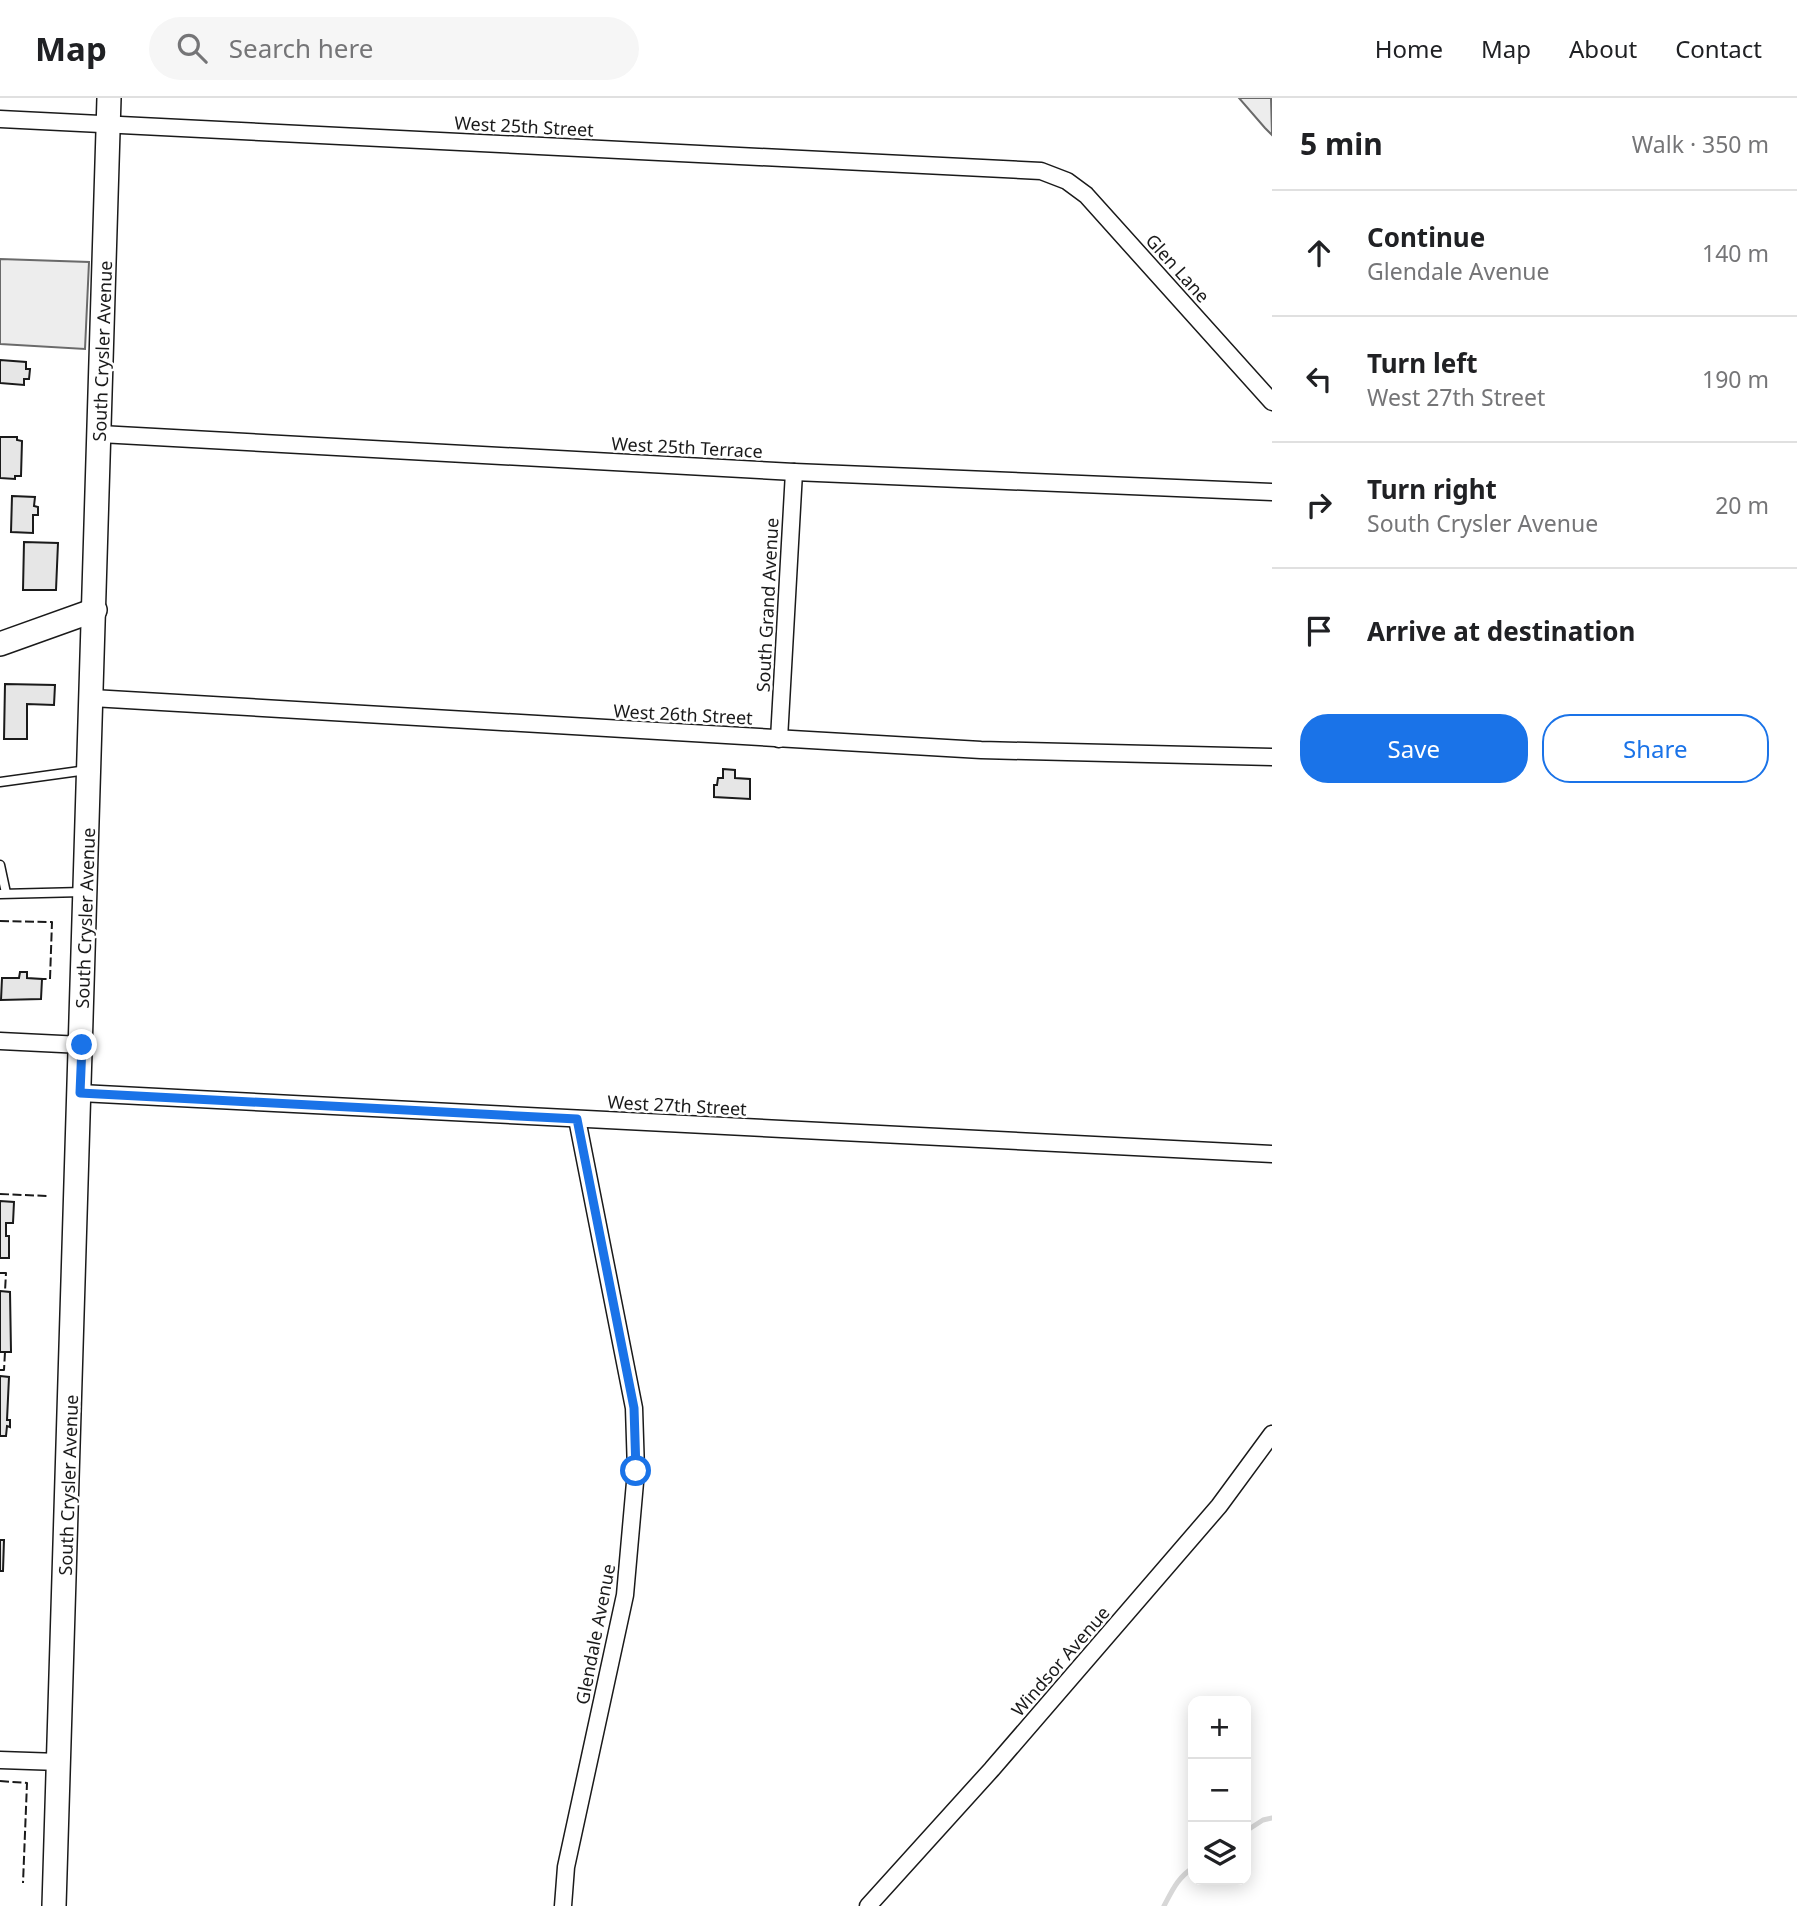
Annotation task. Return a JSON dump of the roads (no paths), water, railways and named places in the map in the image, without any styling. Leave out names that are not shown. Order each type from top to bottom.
[{"type":"main road","name":"South Crysler Avenue","points":[[54,1906],[109,98]]},
{"type":"main road","points":[[0,644],[95,610]]},
{"type":"street","name":"West 25th Street","points":[[0,118],[1046,172]]},
{"type":"street","name":"Glen Lane","points":[[1046,172],[1067,181],[1086,195],[1272,402]]},
{"type":"street","name":"West 25th Terrace","points":[[100,434],[794,472],[1272,492]]},
{"type":"street","name":"South Grand Avenue","points":[[779,739],[794,472]]},
{"type":"street","name":"West 26th Street","points":[[92,698],[981,750],[1272,757]]},
{"type":"street","points":[[0,1041],[82,1045]]},
{"type":"street","name":"West 27th Street","points":[[80,1093],[1272,1154]]},
{"type":"street","name":"Glendale Avenue","points":[[563,1906],[566,1867],[625,1595],[636,1471],[634,1408],[577,1119]]},
{"type":"street","name":"Windsor Avenue","points":[[868,1906],[992,1769],[1219,1506],[1272,1434]]},
{"type":"street","points":[[0,1760],[60,1762]]},
{"type":"lane","points":[[0,782],[90,770]]},
{"type":"lane","points":[[0,865],[3,894],[86,892]]},
{"type":"waterway","points":[[1251,1828],[1272,1818]]},
{"type":"waterway","points":[[1164,1906],[1179,1880],[1188,1872]]}]
